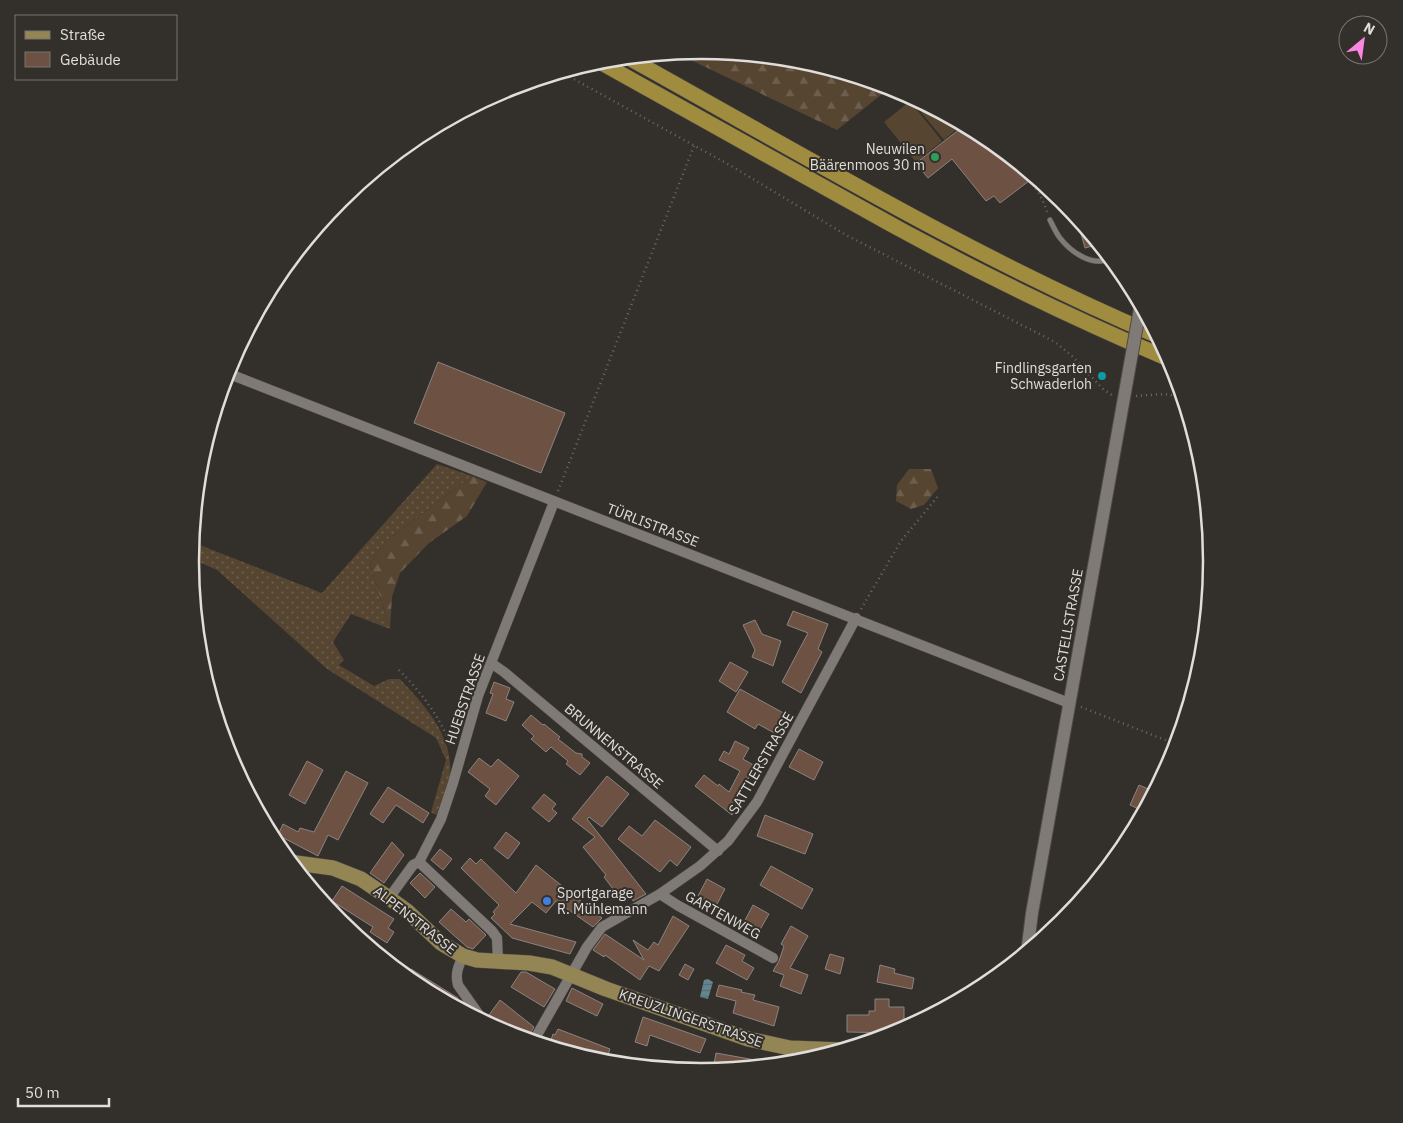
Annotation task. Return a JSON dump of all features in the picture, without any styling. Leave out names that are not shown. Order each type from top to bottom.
[{"type":"highway","points":[[638,63],[950,236],[1062,293],[1148,332]]},
{"type":"highway","points":[[609,67],[849,202],[946,254],[1059,311],[1159,355]]},
{"type":"main road","name":"ALPENSTRASSE","points":[[300,863],[333,868],[374,887],[441,943],[463,956],[477,960],[539,964],[572,974]]},
{"type":"main road","name":"KREUZLINGERSTRASSE","points":[[572,974],[615,992],[748,1039],[790,1048],[823,1049]]},
{"type":"street","name":"CASTELLSTRASSE","points":[[1028,943],[1138,313]]},
{"type":"street","name":"TÜRLISTRASSE","points":[[234,376],[554,502],[856,618],[936,652],[1069,702]]},
{"type":"street","name":"HUEBSTRASSE","points":[[389,898],[413,865],[418,862],[441,819],[472,714],[554,502]]},
{"type":"street","name":"SATTLERSTRASSE","points":[[536,1037],[587,947],[602,928],[685,878],[718,851],[739,828],[757,802],[856,618]]},
{"type":"street","name":"BRUNNENSTRASSE","points":[[491,663],[718,851]]},
{"type":"street","points":[[418,862],[492,931],[498,942],[498,961]]},
{"type":"street","name":"GARTENWEG","points":[[660,894],[772,958]]},
{"type":"street","points":[[463,956],[456,971],[456,979],[458,985],[476,1010]]},
{"type":"lane","points":[[1050,220],[1058,236],[1075,252],[1091,260],[1104,260]]},
{"type":"path","points":[[569,77],[733,167],[846,235],[1055,342],[1072,356],[1104,390],[1114,397],[1124,398],[1164,394],[1177,397]]},
{"type":"path","points":[[554,502],[694,146]]},
{"type":"path","points":[[1034,185],[1042,198],[1050,220]]},
{"type":"path","points":[[856,618],[901,541],[939,495]]},
{"type":"path","points":[[400,670],[412,682],[435,713],[449,739],[453,752],[459,760]]},
{"type":"path","points":[[1069,702],[1171,741]]},
{"type":"green space","points":[[689,59],[734,60],[800,68],[863,85],[884,93],[837,130]]},
{"type":"green space","points":[[907,103],[914,107],[942,141],[916,162],[884,122]]},
{"type":"green space","points":[[918,108],[957,129],[944,140]]},
{"type":"green space","points":[[437,464],[472,476],[385,542],[370,564],[390,629],[351,614],[333,642],[344,660],[339,665],[374,686],[389,679],[400,679],[420,701],[438,726],[449,753],[450,767],[448,787],[436,815],[431,812],[446,760],[436,738],[327,669],[217,570],[199,562],[200,545],[322,593]]},
{"type":"green space","points":[[909,469],[931,469],[938,488],[924,505],[911,509],[896,501],[897,485]]},
{"type":"green space","points":[[472,476],[487,482],[467,516],[429,543],[400,573],[392,597],[390,629],[370,564],[385,542]]},
{"type":"water","points":[[708,979],[713,982],[708,999],[700,997],[704,980]]},
{"type":"building","points":[[959,130],[981,143],[1029,181],[1000,203],[994,196],[986,201],[952,159],[928,178],[916,163]]},
{"type":"building","points":[[1081,232],[1092,246],[1085,248]]},
{"type":"building","points":[[438,362],[565,413],[541,473],[414,423]]},
{"type":"building","points":[[793,611],[828,624],[818,649],[822,652],[801,693],[782,682],[808,633],[787,625]]},
{"type":"building","points":[[755,620],[762,634],[781,641],[773,666],[752,657],[755,650],[743,625]]},
{"type":"building","points":[[730,662],[748,672],[736,692],[719,681]]},
{"type":"building","points":[[494,682],[510,688],[506,699],[514,702],[506,721],[486,713],[493,694],[490,693]]},
{"type":"building","points":[[740,689],[787,715],[776,734],[758,724],[755,729],[727,712]]},
{"type":"building","points":[[531,715],[560,737],[558,739],[576,753],[582,754],[582,757],[590,763],[580,775],[566,764],[568,761],[551,747],[546,752],[531,739],[534,736],[522,725]]},
{"type":"building","points":[[735,741],[749,748],[743,759],[755,766],[738,798],[743,802],[732,815],[695,786],[704,775],[729,792],[740,771],[719,760],[724,751],[729,754]]},
{"type":"building","points":[[799,749],[823,762],[814,780],[789,767]]},
{"type":"building","points":[[479,758],[491,767],[498,759],[519,776],[496,805],[485,796],[490,789],[468,772]]},
{"type":"building","points":[[307,761],[323,770],[305,804],[289,795]]},
{"type":"building","points":[[346,771],[368,783],[338,840],[328,835],[318,856],[279,834],[283,824],[298,832],[300,828],[314,832]]},
{"type":"building","points":[[607,776],[629,794],[602,827],[589,817],[587,819],[646,894],[633,901],[622,888],[616,893],[604,877],[606,875],[583,847],[595,837],[572,819]]},
{"type":"building","points":[[1139,785],[1149,789],[1139,809],[1130,805]]},
{"type":"building","points":[[388,787],[429,813],[423,823],[396,805],[383,823],[370,814]]},
{"type":"building","points":[[544,794],[556,804],[552,809],[557,813],[549,822],[532,808]]},
{"type":"building","points":[[765,815],[813,834],[805,854],[757,836]]},
{"type":"building","points":[[655,820],[691,847],[677,866],[670,860],[660,872],[618,839],[629,826],[642,836]]},
{"type":"building","points":[[506,832],[520,843],[508,859],[494,848]]},
{"type":"building","points":[[392,842],[404,855],[384,883],[370,873]]},
{"type":"building","points":[[440,849],[452,859],[443,870],[431,860]]},
{"type":"building","points":[[470,858],[476,864],[481,859],[516,893],[536,865],[602,918],[593,927],[556,901],[546,913],[532,902],[510,924],[576,942],[570,954],[512,938],[491,918],[499,905],[461,868]]},
{"type":"building","points":[[771,866],[813,889],[802,909],[760,885]]},
{"type":"building","points":[[420,873],[435,887],[425,898],[410,883]]},
{"type":"building","points":[[707,879],[725,889],[716,906],[698,896]]},
{"type":"building","points":[[342,886],[394,919],[388,928],[394,932],[387,943],[370,932],[373,927],[332,901]]},
{"type":"building","points":[[753,905],[769,914],[758,933],[743,924]]},
{"type":"building","points":[[451,909],[466,922],[469,919],[486,935],[473,949],[467,947],[439,922]]},
{"type":"building","points":[[673,916],[689,926],[659,971],[649,966],[640,980],[605,955],[604,957],[593,950],[605,934],[644,960],[633,940],[648,950],[654,942],[658,945]]},
{"type":"building","points":[[791,926],[808,936],[790,968],[808,975],[801,994],[780,986],[784,975],[773,971],[784,946],[781,944]]},
{"type":"building","points":[[726,945],[745,955],[742,961],[754,968],[747,980],[716,963]]},
{"type":"building","points":[[830,954],[844,958],[840,974],[825,969]]},
{"type":"building","points":[[685,964],[694,969],[688,980],[679,975]]},
{"type":"building","points":[[880,965],[895,969],[894,973],[914,978],[912,989],[877,982]]},
{"type":"building","points":[[411,969],[458,998],[457,1000],[422,980],[410,971]]},
{"type":"building","points":[[521,972],[526,972],[555,989],[544,1007],[511,987]]},
{"type":"building","points":[[719,985],[742,990],[741,992],[755,995],[753,1000],[779,1007],[774,1026],[733,1013],[736,1001],[716,996]]},
{"type":"building","points":[[572,988],[603,1004],[597,1016],[566,1001]]},
{"type":"building","points":[[875,999],[889,999],[889,1007],[904,1007],[904,1021],[877,1033],[847,1032],[847,1015],[869,1015],[869,1011],[875,1011]]},
{"type":"building","points":[[500,1000],[534,1027],[530,1034],[494,1019],[489,1015]]},
{"type":"building","points":[[643,1017],[706,1039],[700,1053],[650,1035],[647,1046],[635,1042]]},
{"type":"building","points":[[558,1029],[610,1049],[608,1056],[571,1047],[551,1041],[553,1034],[555,1035]]},
{"type":"building","points":[[716,1053],[759,1061],[734,1063],[714,1064]]},
{"type":"place","name":"Neuwilen Bäärenmoos 30 m","points":[[935,157]]},
{"type":"place","name":"Findlingsgarten Schwaderloh","points":[[1102,376]]},
{"type":"place","name":"Sportgarage R. Mühlemann","points":[[547,901]]}]
